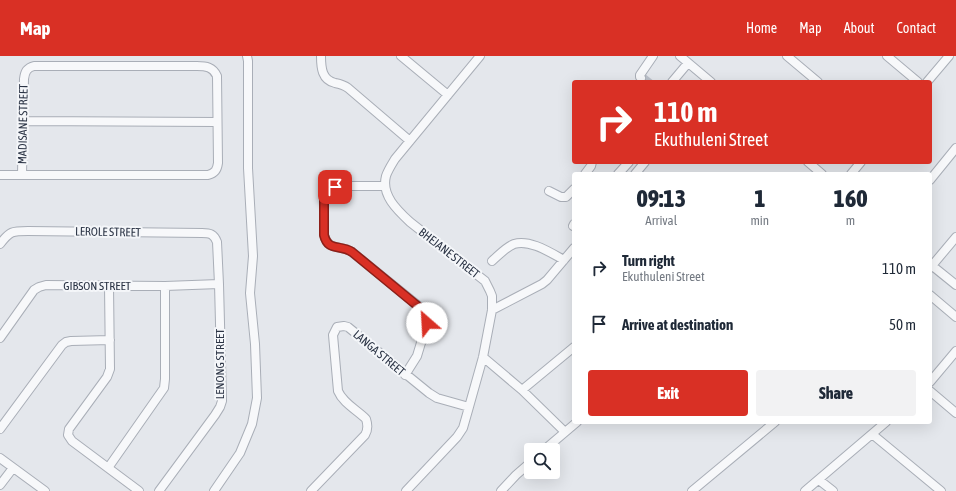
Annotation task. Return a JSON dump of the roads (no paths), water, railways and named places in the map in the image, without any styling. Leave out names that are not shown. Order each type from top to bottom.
[{"type":"street","points":[[214,491],[240,453],[252,424],[257,398],[255,344],[250,292],[253,256],[248,168],[247,56]]},
{"type":"street","points":[[321,56],[322,73],[326,78],[330,81],[344,85],[410,141]]},
{"type":"street","points":[[402,56],[448,95]]},
{"type":"street","points":[[406,375],[417,356],[427,323],[426,314],[352,252],[345,248],[331,246],[325,241],[324,200],[325,196],[330,190],[335,187],[385,186],[386,176],[395,159],[480,56]]},
{"type":"street","points":[[641,78],[640,75],[653,56]]},
{"type":"street","points":[[680,56],[709,80]]},
{"type":"street","points":[[787,56],[816,80]]},
{"type":"street","points":[[887,56],[916,80]]},
{"type":"street","points":[[929,80],[949,56]]},
{"type":"street","points":[[674,80],[688,63]]},
{"type":"street","name":"MADISANE STREET","points":[[22,175],[22,121],[25,73],[27,69],[34,66],[205,66],[213,69],[217,76],[217,122]]},
{"type":"street","points":[[0,175],[208,175],[213,174],[218,167],[217,122],[22,121]]},
{"type":"street","points":[[932,178],[956,148]]},
{"type":"street","points":[[620,172],[627,164]]},
{"type":"street","points":[[637,172],[643,164]]},
{"type":"street","points":[[810,164],[820,172]]},
{"type":"street","points":[[853,172],[859,164]]},
{"type":"street","name":"BHEJANE STREET","points":[[385,186],[392,204],[399,213],[485,281],[492,296],[492,310],[483,357],[462,428],[459,434],[406,491]]},
{"type":"street","points":[[549,191],[561,197],[566,197],[572,191]]},
{"type":"street","name":"LEROLE STREET","points":[[0,244],[6,236],[16,231],[209,233],[216,238],[217,242]]},
{"type":"street","points":[[932,265],[956,237]]},
{"type":"street","name":"LENONG STREET","points":[[159,491],[215,415],[222,401],[217,242]]},
{"type":"street","points":[[492,261],[504,250],[514,244],[523,243],[534,245],[564,260]]},
{"type":"street","points":[[492,310],[542,284],[572,250]]},
{"type":"street","points":[[932,267],[956,285]]},
{"type":"street","name":"GIBSON STREET","points":[[0,338],[34,290],[46,285],[165,286],[219,284]]},
{"type":"street","points":[[109,286],[109,373],[69,429],[68,435],[72,441],[139,491]]},
{"type":"street","points":[[108,468],[164,388],[166,380],[165,286]]},
{"type":"street","points":[[932,297],[956,317]]},
{"type":"street","name":"LANGA STREET","points":[[311,491],[368,429],[366,419],[345,401],[338,391],[333,335],[337,327],[348,327],[433,396],[469,407]]},
{"type":"street","points":[[0,429],[62,345],[71,341],[110,340]]},
{"type":"street","points":[[522,390],[572,349]]},
{"type":"street","points":[[932,380],[956,351]]},
{"type":"street","points":[[483,357],[522,390],[565,432]]},
{"type":"street","points":[[932,393],[956,413]]},
{"type":"street","points":[[552,443],[575,424]]},
{"type":"street","points":[[692,491],[773,424]]},
{"type":"street","points":[[806,491],[884,424]]},
{"type":"street","points":[[872,434],[941,491]]},
{"type":"street","points":[[0,458],[45,491]]},
{"type":"street","points":[[0,485],[13,468]]},
{"type":"street","points":[[501,491],[524,468]]},
{"type":"street","points":[[819,480],[833,491]]}]
